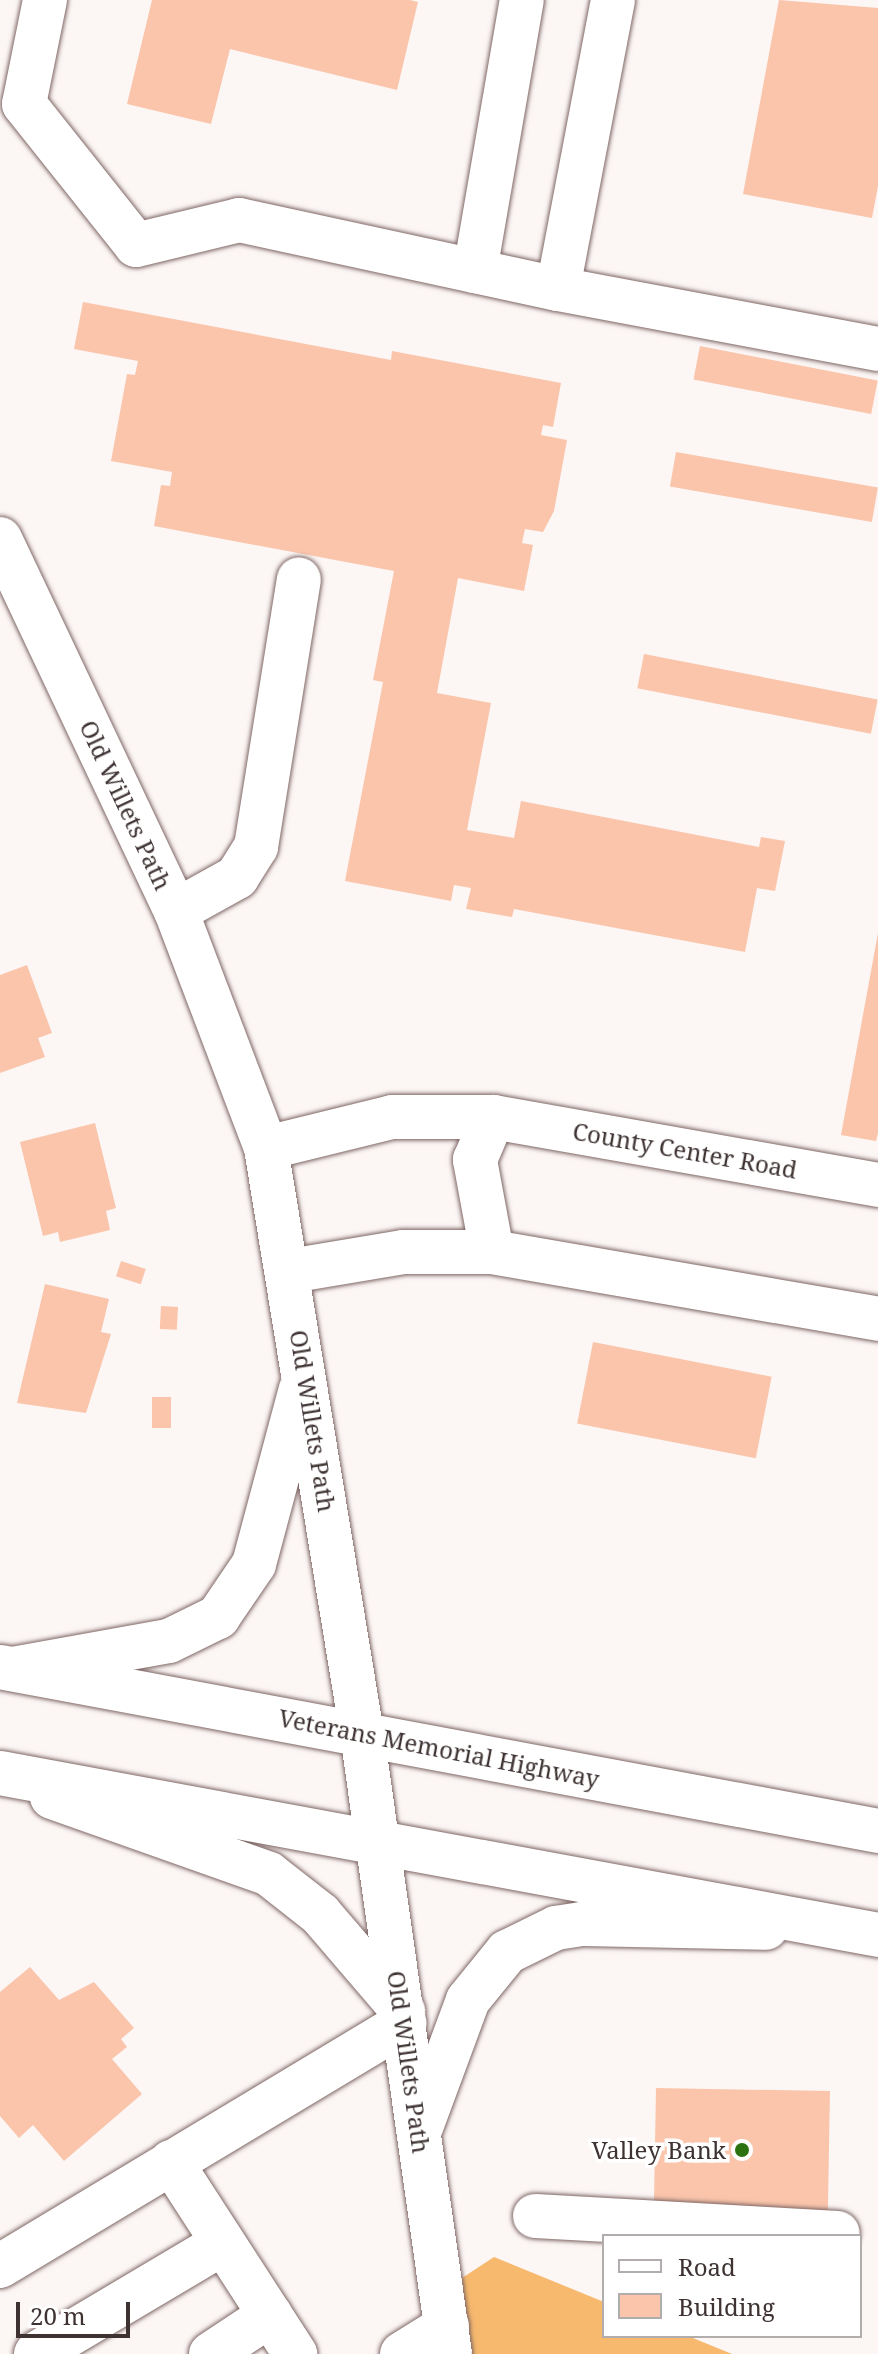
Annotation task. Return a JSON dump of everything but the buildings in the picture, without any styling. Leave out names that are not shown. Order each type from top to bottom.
[{"type":"main road","points":[[45,0],[24,104],[136,245],[239,220],[558,289],[878,349]]},
{"type":"main road","points":[[475,271],[522,0]]},
{"type":"main road","points":[[558,289],[613,0]]},
{"type":"main road","name":"Old Willets Path","points":[[0,539],[176,911],[266,1148],[290,1271],[362,1734],[448,2340]]},
{"type":"main road","points":[[176,911],[237,877],[256,847],[299,579]]},
{"type":"main road","name":"County Center Road","points":[[266,1148],[392,1117],[493,1117],[878,1185]]},
{"type":"main road","points":[[492,1252],[475,1160],[493,1117]]},
{"type":"main road","points":[[290,1271],[403,1252],[492,1252],[876,1310]]},
{"type":"main road","points":[[6,1668],[169,1641],[218,1617],[254,1564],[306,1372]]},
{"type":"main road","name":"Veterans Memorial Highway","points":[[6,1668],[878,1831]]},
{"type":"main road","points":[[0,1773],[864,1932]]},
{"type":"main road","points":[[0,1780],[269,1874],[320,1914],[404,2017],[0,2266]]},
{"type":"main road","points":[[419,2133],[475,1985],[495,1962],[556,1928],[604,1923],[864,1932]]},
{"type":"main road","points":[[171,2162],[295,2354]]},
{"type":"main road","points":[[535,2216],[838,2233]]},
{"type":"main road","points":[[36,2354],[223,2243]]},
{"type":"main road","points":[[211,2354],[270,2315]]},
{"type":"main road","points":[[402,2354],[448,2340]]},
{"type":"shaded area","points":[[494,2257],[602,2301],[602,2338],[693,2338],[732,2354],[465,2354],[462,2278]]},
{"type":"place","name":"Valley Bank","points":[[742,2150]]}]
